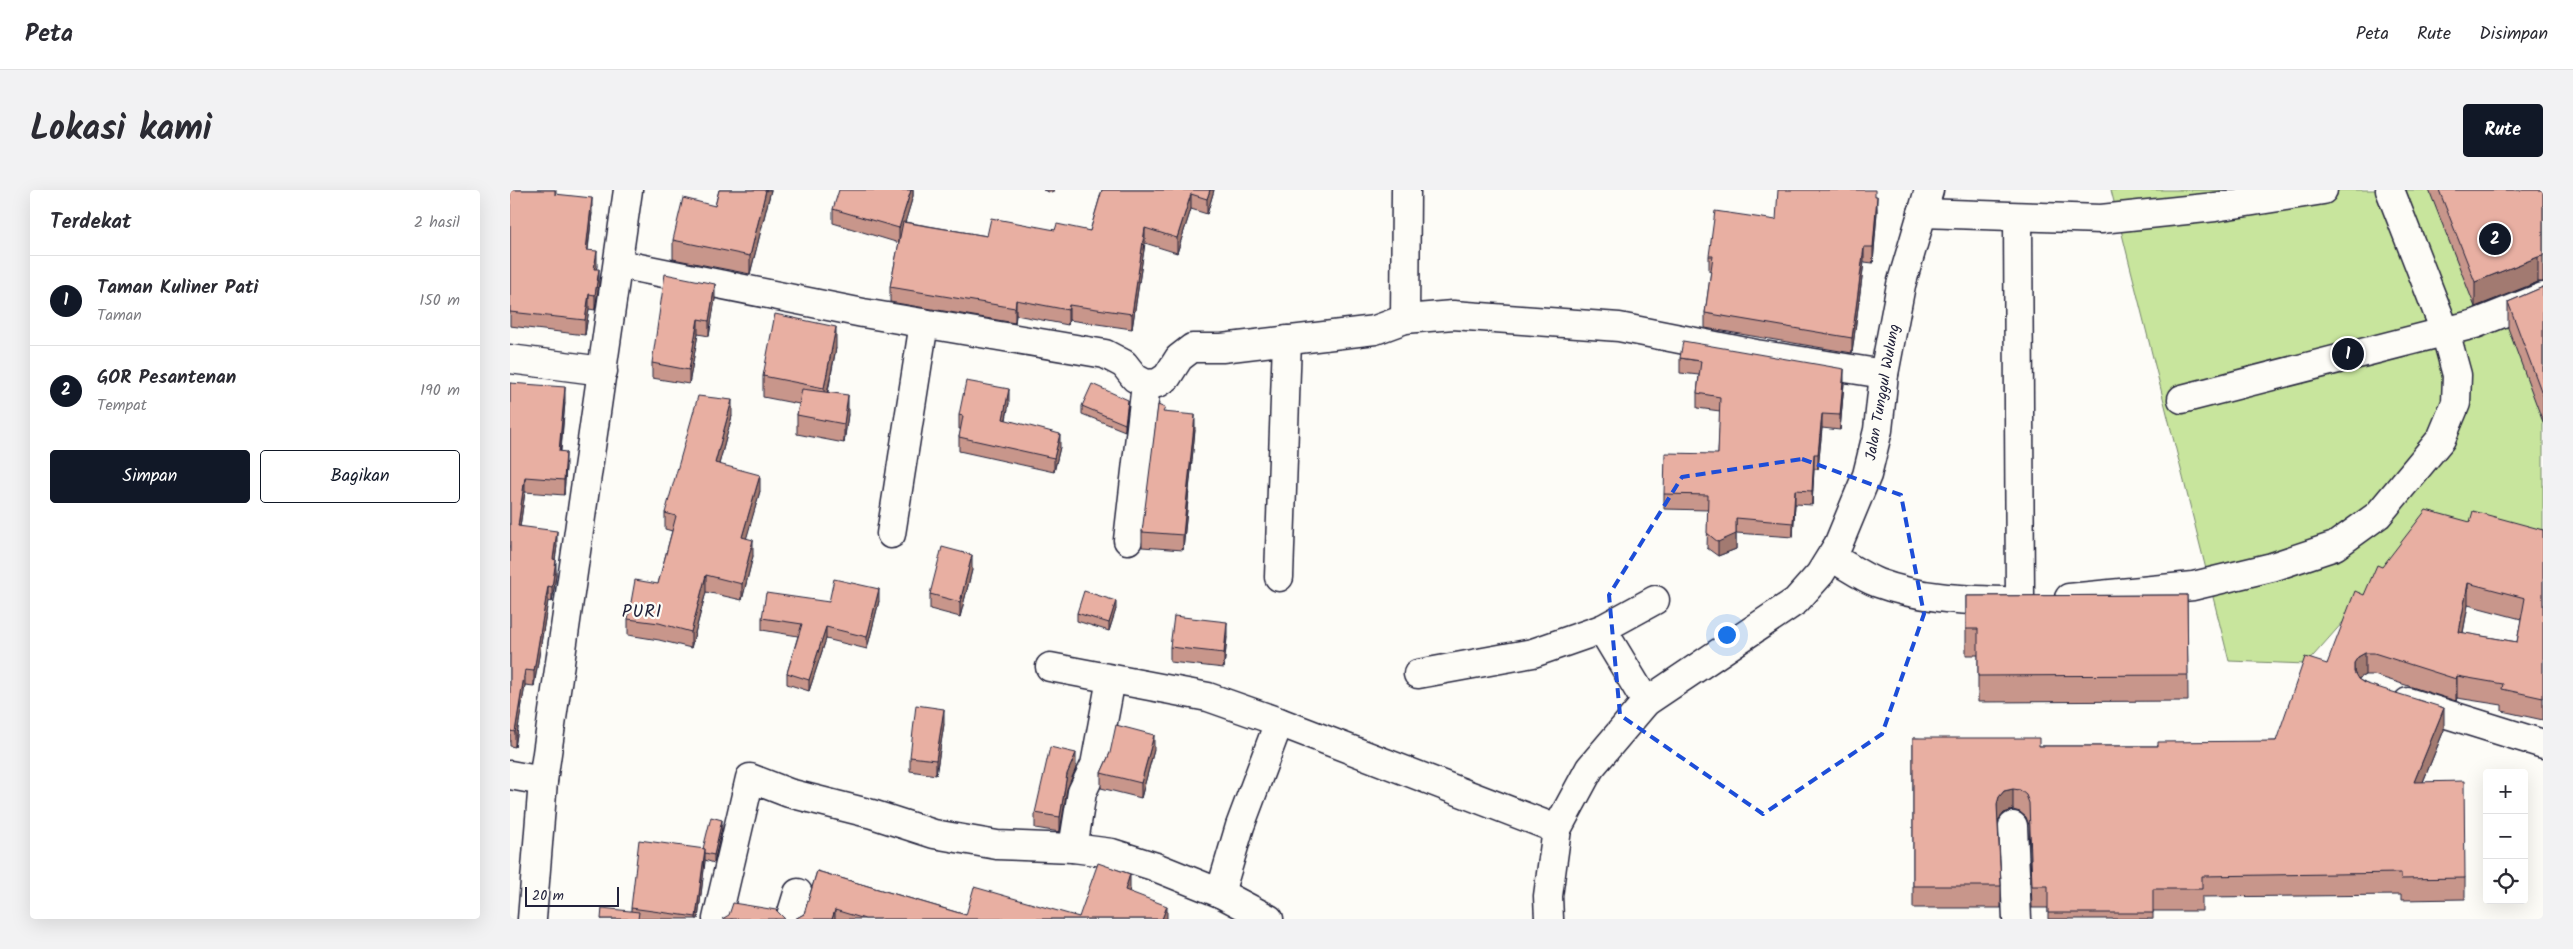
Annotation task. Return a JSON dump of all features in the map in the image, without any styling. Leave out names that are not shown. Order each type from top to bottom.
[{"type":"street","points":[[532,919],[543,781],[619,264],[628,190]]},
{"type":"street","points":[[1405,320],[1406,190]]},
{"type":"street","points":[[1926,202],[2018,217],[2101,219],[2215,207],[2323,190]]},
{"type":"street","points":[[1831,557],[1877,583],[1918,595],[1960,600],[2020,601],[2104,596],[2193,586],[2272,567],[2335,546],[2378,515],[2441,439],[2456,403],[2457,375],[2445,331],[2390,190]]},
{"type":"street","name":"Jalan Tunggul Wulung","points":[[1549,919],[1548,896],[1557,829],[1590,768],[1646,702],[1796,601],[1820,574],[1831,557],[1867,475],[1878,430],[1884,374],[1902,285],[1926,202]]},
{"type":"street","points":[[2018,217],[2020,601]]},
{"type":"street","points":[[619,264],[863,313],[1105,354],[1124,364],[1135,378],[1146,384],[1158,384],[1168,377],[1179,358],[1192,348],[1222,348],[1375,330],[1405,320],[1453,315],[1619,327],[1756,354],[1884,374]]},
{"type":"street","points":[[2182,399],[2474,324],[2543,297]]},
{"type":"street","points":[[891,534],[924,322]]},
{"type":"street","points":[[1279,578],[1287,340]]},
{"type":"street","points":[[510,359],[603,371]]},
{"type":"street","points":[[1128,540],[1146,384]]},
{"type":"street","points":[[1418,674],[1533,653],[1602,629],[1655,600]]},
{"type":"street","points":[[1602,629],[1646,702]]},
{"type":"street","points":[[1050,667],[1208,697],[1279,722],[1557,829]]},
{"type":"street","points":[[1073,848],[1082,792],[1095,765],[1111,679]]},
{"type":"street","points":[[2388,696],[2543,744]]},
{"type":"street","points":[[1220,893],[1240,826],[1279,722]]},
{"type":"street","points":[[510,775],[543,781]]},
{"type":"street","points":[[717,919],[750,778],[789,793],[872,814],[934,834],[997,845],[1073,848],[1112,854],[1153,866],[1220,893],[1269,919]]},
{"type":"street","points":[[2013,826],[2017,919]]},
{"type":"street","points":[[790,919],[798,893]]},
{"type":"highlighted area","points":[[1802,459],[1901,495],[1924,614],[1882,734],[1763,814],[1620,715],[1609,595],[1682,477]]},
{"type":"green space","points":[[2111,190],[2543,190],[2543,548],[2434,519],[2306,664],[2229,661]]},
{"type":"building","points":[[510,190],[555,190],[555,194],[592,198],[586,250],[597,251],[594,269],[599,269],[595,295],[589,294],[585,320],[510,312]]},
{"type":"building","points":[[719,190],[766,190],[750,256],[673,240],[683,198],[715,206]]},
{"type":"building","points":[[839,190],[911,190],[899,228],[833,209]]},
{"type":"building","points":[[1102,190],[1210,190],[1207,199],[1191,194],[1177,238],[1145,228],[1132,314],[1069,305],[1068,310],[1016,300],[1015,308],[890,287],[903,222],[987,236],[991,218],[1055,230],[1057,224],[1090,231]]},
{"type":"building","points":[[1778,190],[1875,190],[1875,196],[1877,196],[1873,247],[1864,247],[1852,338],[1705,313],[1713,256],[1709,256],[1715,211],[1776,220]]},
{"type":"building","points":[[2439,190],[2543,190],[2543,256],[2475,282]]},
{"type":"building","points":[[665,274],[715,284],[709,321],[698,319],[689,370],[652,363]]},
{"type":"building","points":[[2543,287],[2543,396],[2508,302]]},
{"type":"building","points":[[775,314],[836,327],[824,388],[763,376]]},
{"type":"building","points":[[1683,341],[1844,369],[1840,415],[1822,414],[1818,454],[1814,454],[1812,491],[1795,490],[1793,523],[1736,518],[1736,534],[1718,542],[1707,533],[1708,495],[1664,494],[1665,453],[1718,454],[1720,397],[1697,393],[1701,361],[1680,358]]},
{"type":"building","points":[[966,381],[1009,389],[1003,419],[1060,434],[1054,458],[959,437],[963,416],[959,415]]},
{"type":"building","points":[[510,383],[565,387],[559,451],[566,452],[564,480],[525,477],[518,526],[557,531],[553,559],[556,560],[552,587],[548,586],[534,671],[525,670],[515,732],[510,731]]},
{"type":"building","points":[[1092,384],[1128,400],[1125,424],[1082,406]]},
{"type":"building","points":[[802,389],[848,395],[844,424],[797,415]]},
{"type":"building","points":[[698,396],[732,400],[715,463],[760,475],[742,537],[753,540],[742,584],[706,575],[691,632],[659,623],[628,619],[635,580],[658,584],[676,516],[665,513]]},
{"type":"building","points":[[1158,405],[1165,408],[1163,412],[1195,415],[1183,535],[1142,532]]},
{"type":"building","points":[[2426,510],[2470,522],[2473,511],[2543,530],[2543,698],[2502,689],[2503,684],[2457,676],[2456,679],[2374,653],[2365,653],[2358,657],[2354,663],[2354,672],[2358,679],[2364,683],[2444,708],[2414,782],[2464,781],[2465,878],[2401,879],[2401,873],[2202,876],[2202,889],[2153,889],[2153,913],[2048,913],[2048,886],[2032,886],[2029,803],[2026,795],[2020,790],[2013,789],[2004,791],[1999,797],[1997,804],[2001,886],[1913,886],[1913,738],[2039,738],[2039,746],[2158,746],[2158,742],[2276,741],[2305,657],[2327,664],[2355,591],[2364,595],[2377,565],[2382,567]],"holes":[[[2468,583],[2525,598],[2517,642],[2459,632]]]},
{"type":"building","points":[[942,547],[972,555],[960,602],[930,594]]},
{"type":"building","points":[[834,579],[879,589],[867,637],[826,627],[809,680],[787,673],[802,624],[762,618],[766,593],[829,602]]},
{"type":"building","points":[[1084,591],[1116,601],[1109,623],[1077,613]]},
{"type":"building","points":[[2187,595],[2188,675],[1978,676],[1978,629],[1966,629],[1966,596]]},
{"type":"building","points":[[1174,616],[1227,622],[1224,653],[1170,647]]},
{"type":"building","points":[[916,705],[944,709],[936,760],[910,757]]},
{"type":"building","points":[[1116,725],[1154,735],[1141,783],[1101,773],[1110,753]]},
{"type":"building","points":[[1050,747],[1076,753],[1067,774],[1060,817],[1035,813]]},
{"type":"building","points":[[711,817],[722,820],[714,855],[705,853],[705,849],[703,849]]},
{"type":"building","points":[[639,840],[705,849],[696,917],[631,908]]},
{"type":"building","points":[[1098,863],[1130,874],[1125,890],[1167,906],[1162,919],[865,919],[835,910],[832,919],[795,919],[804,914],[817,871],[966,915],[974,887],[1079,917]]},
{"type":"building","points":[[733,903],[776,910],[785,919],[722,919],[729,915]]},
{"type":"building","points":[[602,908],[639,912],[638,919],[601,919]]},
{"type":"place","name":"GOR Pesantenan","points":[[2495,239]]},
{"type":"place","name":"Taman Kuliner Pati","points":[[2348,354]]},
{"type":"district","name":"PURI","points":[[642,611]]}]
